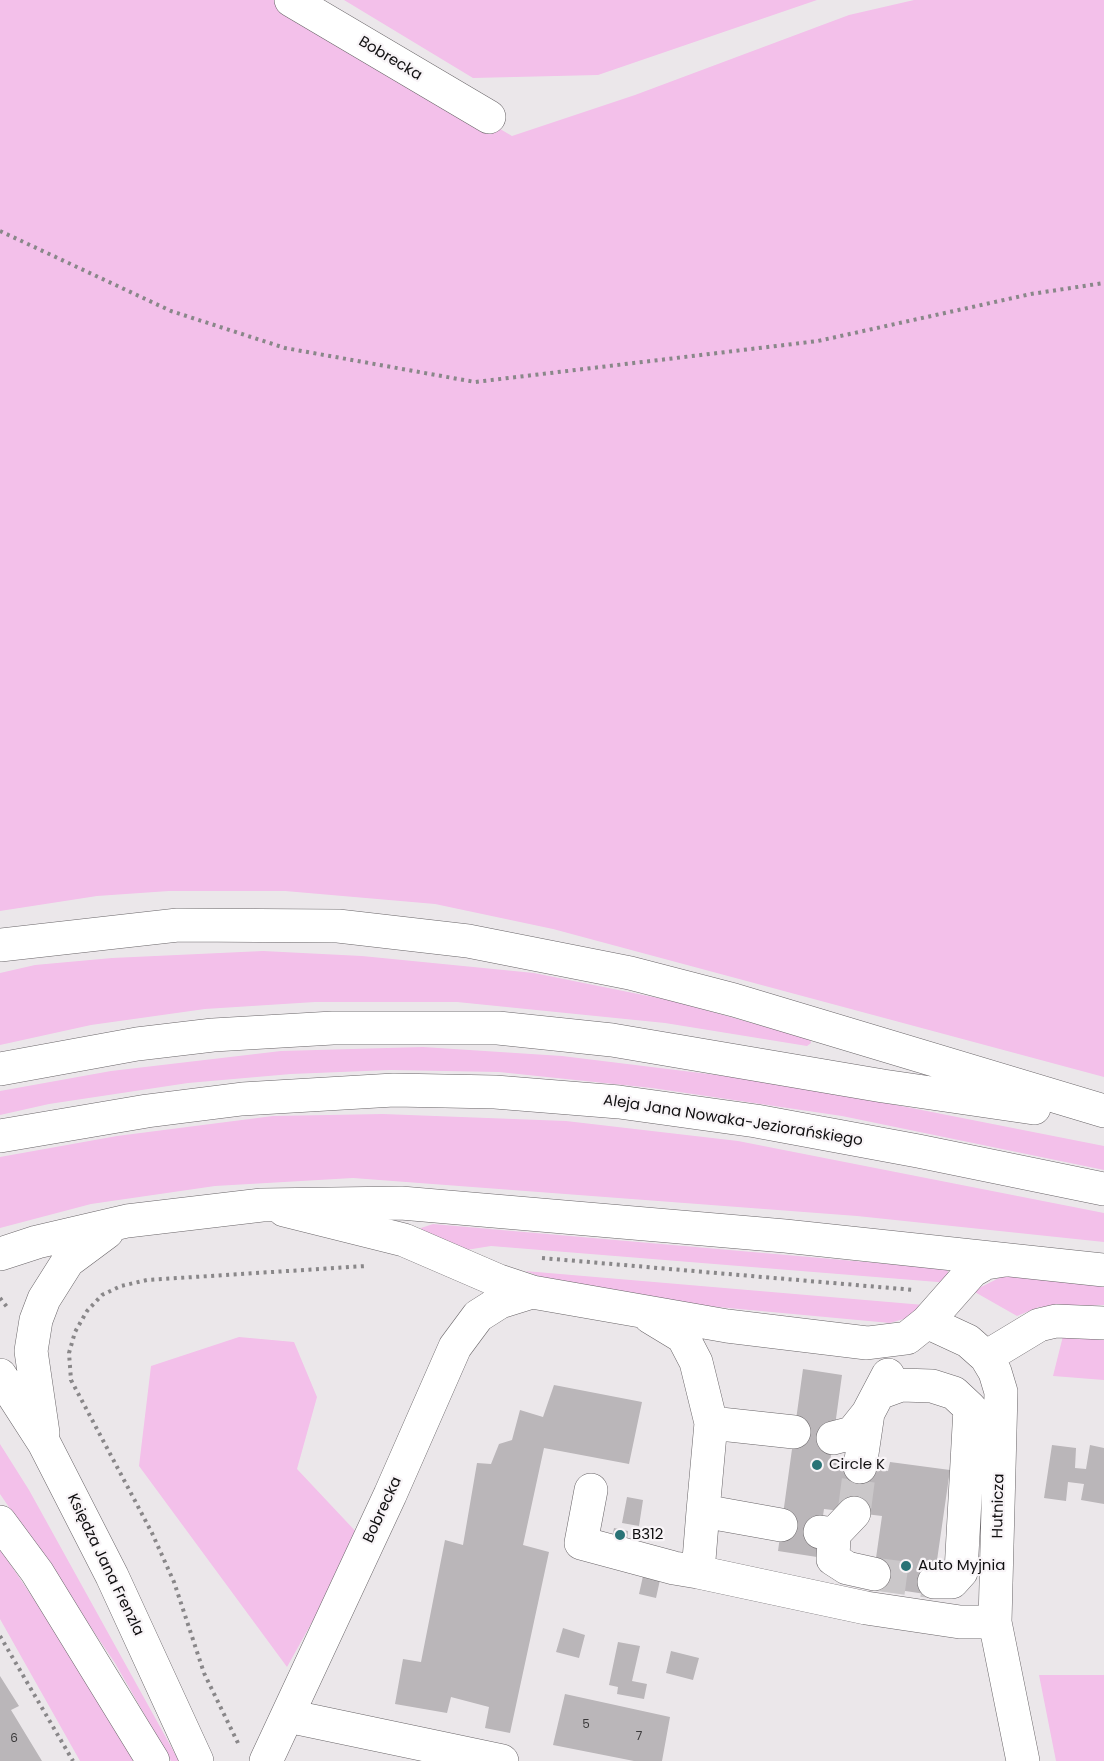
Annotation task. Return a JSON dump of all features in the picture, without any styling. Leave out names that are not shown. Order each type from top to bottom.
[{"type":"main road","name":"Bobrecka","points":[[291,0],[489,117]]},
{"type":"main road","points":[[0,945],[178,925],[338,926],[468,940],[630,973],[734,1000],[1104,1111]]},
{"type":"main road","points":[[0,1069],[137,1044],[213,1035],[333,1028],[498,1028],[612,1040],[883,1086],[1104,1118]]},
{"type":"main road","name":"Aleja Jana Nowaka-Jeziorańskiego","points":[[0,1136],[147,1110],[242,1099],[394,1090],[495,1092],[619,1102],[756,1121],[918,1150],[1104,1189]]},
{"type":"main road","points":[[0,1254],[37,1242],[127,1221],[262,1205],[411,1203],[784,1236],[1104,1270]]},
{"type":"main road","points":[[262,1205],[404,1240],[499,1281],[532,1292],[644,1313],[867,1343],[917,1330]]},
{"type":"main road","points":[[44,1443],[31,1351],[36,1320],[44,1299],[68,1261],[107,1232],[127,1221]]},
{"type":"main road","points":[[833,1437],[852,1432],[873,1403],[917,1330],[972,1271],[986,1263],[1005,1260]]},
{"type":"main road","name":"Bobrecka","points":[[266,1761],[455,1347],[478,1316],[500,1302],[532,1292]]},
{"type":"main road","points":[[644,1313],[682,1337],[696,1362],[711,1423],[698,1572]]},
{"type":"main road","points":[[986,1357],[1039,1325],[1056,1321],[1104,1323]]},
{"type":"main road","name":"Hutnicza","points":[[917,1330],[968,1341],[986,1357],[995,1372],[1001,1392],[995,1622],[1023,1761]]},
{"type":"main road","name":"Księdza Jana Frenzla","points":[[0,1376],[44,1443],[112,1576],[197,1761]]},
{"type":"main road","points":[[860,1467],[873,1403],[901,1385],[932,1386],[954,1393],[970,1408],[961,1572],[952,1582],[934,1582]]},
{"type":"main road","points":[[711,1423],[794,1432]]},
{"type":"main road","points":[[591,1490],[581,1543],[698,1572],[866,1608],[960,1623],[995,1622]]},
{"type":"main road","points":[[703,1511],[781,1525]]},
{"type":"main road","points":[[0,1522],[37,1572],[153,1761]]},
{"type":"main road","points":[[836,1526],[833,1559],[847,1568],[874,1574]]},
{"type":"main road","points":[[288,1716],[502,1761]]},
{"type":"path","points":[[0,231],[171,311],[285,348],[475,382],[818,341],[1031,294],[1104,284]]},
{"type":"path","points":[[0,1636],[73,1761]]},
{"type":"shaded area","points":[[0,0],[281,0],[512,136],[635,95],[849,15],[914,0],[1104,0],[1104,1077],[553,929],[435,904],[285,891],[169,891],[97,896],[0,911]]},
{"type":"shaded area","points":[[344,0],[817,0],[598,75],[473,78]]},
{"type":"shaded area","points":[[263,951],[362,956],[534,973],[673,1001],[810,1039],[811,1043],[807,1046],[665,1023],[457,1002],[315,1002],[205,1009],[91,1025],[0,1045],[0,973],[35,965],[112,958]]},
{"type":"shaded area","points":[[423,1047],[562,1056],[790,1084],[1104,1146],[1104,1170],[842,1116],[652,1088],[499,1072],[390,1070],[291,1074],[188,1083],[49,1104],[0,1115],[0,1091],[111,1071],[281,1051]]},
{"type":"shaded area","points":[[383,1114],[566,1121],[738,1141],[1104,1213],[1104,1242],[857,1216],[353,1178],[215,1186],[91,1204],[0,1228],[0,1157],[117,1136],[273,1116]]},
{"type":"shaded area","points":[[433,1224],[946,1269],[951,1275],[950,1283],[491,1246],[466,1250],[421,1233],[421,1228]]},
{"type":"shaded area","points":[[525,1271],[924,1305],[910,1317],[890,1323],[653,1301],[563,1285]]},
{"type":"shaded area","points":[[1003,1276],[1104,1282],[1104,1305],[1039,1307],[1017,1316],[973,1291]]},
{"type":"shaded area","points":[[1063,1336],[1104,1340],[1104,1380],[1053,1376]]},
{"type":"shaded area","points":[[239,1337],[294,1342],[317,1397],[297,1469],[360,1536],[287,1667],[139,1466],[151,1366]]},
{"type":"shaded area","points":[[0,1444],[29,1490],[179,1761],[171,1761],[115,1663],[0,1494]]},
{"type":"shaded area","points":[[0,1549],[60,1638],[134,1761],[80,1761],[0,1619]]},
{"type":"shaded area","points":[[1039,1675],[1104,1675],[1104,1761],[1056,1761]]},
{"type":"building","name":"Circle K","points":[[803,1369],[842,1375],[830,1462],[888,1471],[890,1462],[950,1470],[932,1595],[872,1586],[882,1516],[824,1509],[817,1557],[778,1551]]},
{"type":"building","points":[[554,1385],[642,1402],[629,1464],[544,1448],[523,1545],[549,1552],[510,1733],[485,1728],[489,1707],[451,1697],[447,1713],[395,1704],[403,1659],[421,1662],[445,1540],[463,1545],[477,1463],[491,1464],[499,1444],[512,1440],[520,1410],[543,1417]]},
{"type":"building","points":[[1052,1445],[1076,1448],[1075,1468],[1086,1469],[1090,1445],[1104,1448],[1104,1504],[1081,1500],[1084,1484],[1068,1482],[1066,1501],[1044,1498]]},
{"type":"building","points":[[627,1497],[643,1500],[639,1526],[622,1523]]},
{"type":"building","name":"B312","points":[[614,1528],[628,1531],[627,1541],[612,1538]]},
{"type":"building","points":[[643,1576],[660,1580],[656,1598],[639,1594]]},
{"type":"building","points":[[563,1628],[585,1635],[579,1658],[556,1652]]},
{"type":"building","points":[[618,1642],[640,1646],[632,1681],[647,1684],[644,1699],[617,1694],[618,1687],[609,1685]]},
{"type":"building","points":[[671,1651],[699,1658],[693,1680],[666,1673]]},
{"type":"building","points":[[0,1676],[19,1706],[11,1710],[42,1761],[0,1761]]},
{"type":"building","points":[[565,1694],[670,1717],[662,1761],[634,1761],[553,1745]]},
{"type":"tunnel","points":[[854,1513],[860,1467]]},
{"type":"tunnel","points":[[874,1574],[934,1582]]},
{"type":"place","name":"Circle K","points":[[817,1465]]},
{"type":"place","name":"B312","points":[[620,1535]]},
{"type":"place","name":"Auto Myjnia","points":[[906,1566]]}]
